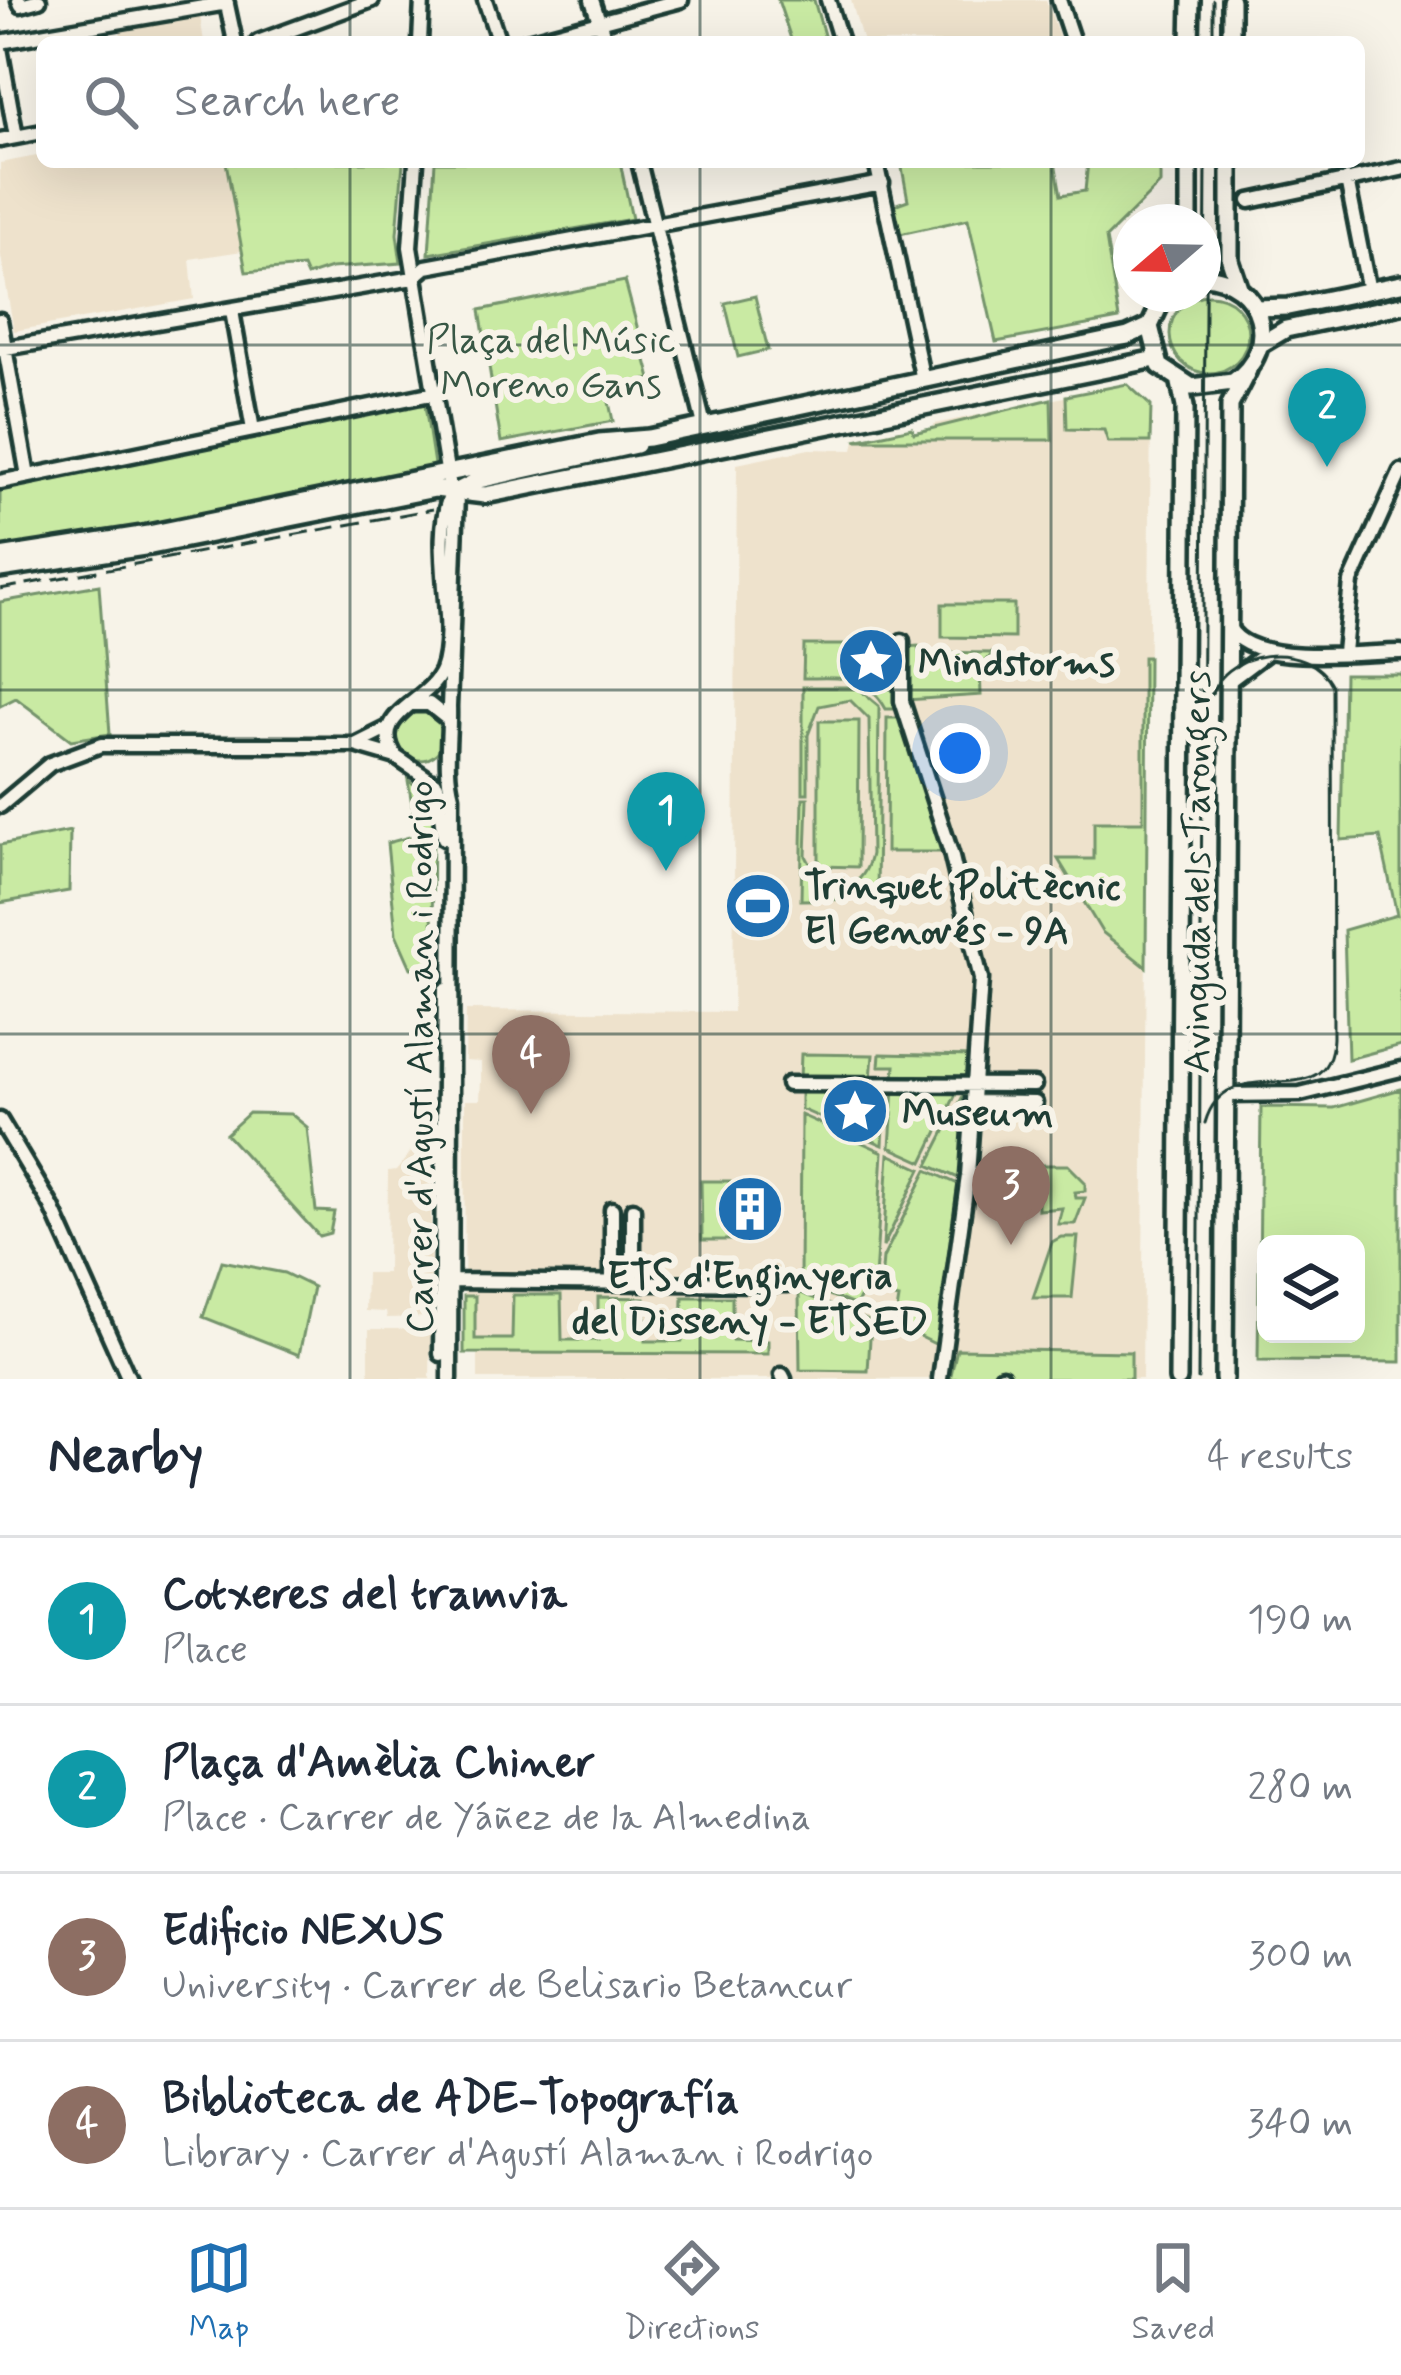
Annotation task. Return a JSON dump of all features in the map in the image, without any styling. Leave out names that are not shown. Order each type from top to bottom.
[{"type":"main road","points":[[1190,36],[1191,0]]},
{"type":"main road","points":[[1231,0],[1231,36]]},
{"type":"main road","points":[[1189,168],[1189,204]]},
{"type":"main road","points":[[1230,168],[1230,260],[1239,287],[1256,308],[1261,344],[1286,329],[1401,305]]},
{"type":"main road","points":[[1221,282],[1239,287]]},
{"type":"main road","points":[[1256,308],[1288,307],[1401,284]]},
{"type":"main road","points":[[1157,312],[1150,326],[1156,359],[1180,383],[1211,389],[1248,370]]},
{"type":"main road","points":[[0,557],[148,534],[449,472],[649,438],[1127,336],[1150,326]]},
{"type":"main road","name":"Avinguda dels Tarongers","points":[[1223,1379],[1230,405],[1261,344]]},
{"type":"main road","points":[[0,569],[151,546],[435,489],[484,496],[1156,359]]},
{"type":"main road","name":"Avinguda dels Tarongers","points":[[1178,1379],[1185,433],[1180,383]]},
{"type":"main road","points":[[454,495],[479,480],[618,451],[649,438]]},
{"type":"street","points":[[19,0],[21,5],[40,0]]},
{"type":"street","points":[[120,0],[123,20]]},
{"type":"street","points":[[274,36],[372,0]]},
{"type":"street","points":[[420,36],[422,0]]},
{"type":"street","points":[[485,0],[497,36]]},
{"type":"street","points":[[592,0],[604,36]]},
{"type":"street","points":[[548,36],[681,0]]},
{"type":"street","points":[[828,0],[839,36]]},
{"type":"street","points":[[1059,0],[1071,36]]},
{"type":"street","points":[[43,36],[226,2],[234,36]]},
{"type":"street","points":[[91,26],[93,36]]},
{"type":"street","points":[[16,137],[0,45],[36,37]]},
{"type":"street","points":[[0,140],[36,133]]},
{"type":"street","points":[[0,806],[50,764],[101,745],[355,745],[411,767],[436,764],[449,751],[454,495],[413,278],[416,168]]},
{"type":"street","points":[[641,168],[704,425]]},
{"type":"street","points":[[878,168],[923,380]]},
{"type":"street","points":[[1250,200],[1401,169]]},
{"type":"street","points":[[1347,180],[1369,291]]},
{"type":"street","points":[[2,349],[413,278],[426,268],[882,182]]},
{"type":"street","points":[[232,311],[253,430]]},
{"type":"street","points":[[0,320],[6,398],[28,476]]},
{"type":"street","points":[[0,482],[435,393]]},
{"type":"street","points":[[1344,652],[1351,582],[1381,506],[1401,471]]},
{"type":"street","points":[[355,745],[388,728],[397,712],[412,704],[444,665],[444,524],[454,495]]},
{"type":"street","points":[[1229,627],[1241,644],[1272,653]]},
{"type":"street","points":[[902,640],[902,701],[951,853],[981,979],[959,1267],[940,1379]]},
{"type":"street","points":[[1229,681],[1252,659],[1272,653],[1401,652]]},
{"type":"street","points":[[412,704],[429,704],[449,721]]},
{"type":"street","points":[[388,728],[396,758]]},
{"type":"street","name":"Carrer d'Agustí Alaman i Rodrigo","points":[[446,1379],[449,751]]},
{"type":"street","name":"Carrer d'Agustí Alaman i Rodrigo","points":[[411,767],[437,785],[443,804],[446,1379]]},
{"type":"street","points":[[1226,1094],[1300,1094],[1401,1069]]},
{"type":"street","points":[[788,1084],[1034,1084]]},
{"type":"street","points":[[975,1102],[1034,1103]]},
{"type":"street","points":[[0,1120],[52,1207],[129,1379]]},
{"type":"street","name":"Carrer d'Agustí Alaman i Rodrigo","points":[[442,1204],[449,1363]]},
{"type":"street","points":[[612,1209],[622,1283]]},
{"type":"street","points":[[622,1283],[633,1209]]},
{"type":"street","points":[[450,1282],[788,1284]]},
{"type":"shaded area","points":[[851,0],[1046,0],[1059,36],[861,36]]},
{"type":"shaded area","points":[[200,16],[203,36],[121,36],[120,30]]},
{"type":"shaded area","points":[[36,156],[36,168],[227,168],[242,251],[190,259],[194,299],[14,331],[0,251],[0,163]]},
{"type":"shaded area","points":[[1127,384],[1151,406],[1142,1379],[478,1379],[478,1353],[464,1353],[465,1100],[480,1100],[481,1062],[465,1061],[466,1010],[733,1012],[737,464],[809,449],[853,450],[855,440],[912,428],[914,433],[934,429],[934,424]]},
{"type":"shaded area","points":[[432,1124],[430,1317],[387,1318],[386,1312],[365,1311],[366,1273],[387,1273],[388,1171],[397,1170]]},
{"type":"shaded area","points":[[369,1329],[431,1329],[430,1379],[369,1379]]},
{"type":"green space","points":[[778,0],[814,0],[824,36],[790,36]]},
{"type":"green space","points":[[227,168],[402,168],[397,234],[401,263],[331,268],[307,276],[303,267],[246,272]]},
{"type":"green space","points":[[435,168],[621,168],[632,219],[429,254]]},
{"type":"green space","points":[[902,168],[1056,168],[1061,195],[1085,191],[1087,168],[1160,168],[1160,184],[1140,204],[1113,204],[1113,231],[1106,238],[1113,312],[1118,312],[1119,319],[996,342],[968,219],[900,234],[894,205],[908,200]]},
{"type":"green space","name":"Plaça del Músic Moreno Gans","points":[[625,281],[651,379],[606,388],[613,421],[501,442],[480,310]]},
{"type":"green space","points":[[755,296],[768,350],[738,357],[725,303]]},
{"type":"green space","points":[[1221,297],[1245,319],[1245,349],[1224,370],[1194,370],[1173,349],[1170,334],[1178,312],[1221,312]]},
{"type":"green space","points":[[1127,384],[1151,406],[1150,442],[1108,442],[1104,430],[1067,429],[1066,396]]},
{"type":"green space","points":[[424,399],[435,471],[0,551],[0,487]]},
{"type":"green space","points":[[1051,399],[1052,440],[855,440],[912,428],[914,433]]},
{"type":"green space","points":[[99,585],[110,734],[71,740],[16,698],[0,706],[0,602]]},
{"type":"green space","points":[[942,604],[1014,604],[1014,638],[942,637]]},
{"type":"green space","points":[[804,645],[880,645],[880,659],[894,660],[896,709],[886,709],[861,683],[803,678]]},
{"type":"green space","points":[[918,646],[919,652],[993,653],[980,668],[981,695],[907,700],[906,647]]},
{"type":"green space","points":[[1143,657],[1148,657],[1146,967],[1102,932],[1058,859],[1094,859],[1094,822],[1143,822]]},
{"type":"green space","points":[[1344,674],[1401,674],[1401,1045],[1348,1059],[1344,930],[1397,915],[1380,837],[1341,840]]},
{"type":"green space","points":[[803,687],[856,687],[879,706],[877,899],[801,900],[803,798],[808,798],[806,856],[821,884],[839,888],[854,883],[871,854],[869,719],[850,700],[819,706],[808,735],[808,793],[803,793]]},
{"type":"green space","points":[[420,712],[437,719],[444,736],[437,753],[420,760],[403,753],[396,736],[403,719]]},
{"type":"green space","points":[[887,718],[900,718],[946,852],[886,852]]},
{"type":"green space","points":[[819,721],[859,721],[858,867],[819,866]]},
{"type":"green space","points":[[408,780],[433,798],[432,967],[411,968],[396,934],[387,843],[417,835]]},
{"type":"green space","points":[[70,831],[69,891],[0,903],[0,845]]},
{"type":"green space","points":[[801,1054],[873,1055],[871,1079],[800,1079]]},
{"type":"green space","points":[[880,1054],[973,1056],[972,1080],[894,1079],[895,1066],[879,1066]]},
{"type":"green space","points":[[801,1089],[870,1089],[870,1102],[885,1102],[883,1145],[801,1109]]},
{"type":"green space","points":[[894,1089],[958,1090],[923,1162],[890,1147]]},
{"type":"green space","points":[[1401,1089],[1401,1362],[1258,1361],[1258,1343],[1365,1343],[1365,1235],[1259,1235],[1261,1107],[1334,1108]]},
{"type":"green space","points":[[966,1090],[971,1090],[963,1180],[928,1165]]},
{"type":"green space","points":[[249,1113],[291,1114],[307,1127],[316,1211],[334,1212],[330,1233],[319,1236],[226,1134]]},
{"type":"green space","points":[[801,1115],[883,1152],[874,1294],[863,1292],[856,1306],[800,1283]]},
{"type":"green space","points":[[889,1154],[921,1169],[883,1247]]},
{"type":"green space","points":[[1038,1165],[1068,1165],[1085,1182],[1085,1191],[1075,1192],[1076,1198],[1085,1198],[1075,1224],[1058,1224],[1062,1208],[1038,1210]]},
{"type":"green space","points":[[927,1170],[962,1186],[939,1346],[895,1324],[899,1299],[880,1295],[883,1258]]},
{"type":"green space","points":[[701,1181],[730,1181],[730,1240],[702,1240]]},
{"type":"green space","points":[[1078,1237],[1072,1298],[1033,1298],[1052,1242]]},
{"type":"green space","points":[[222,1261],[284,1273],[313,1287],[299,1355],[203,1317]]},
{"type":"green space","points":[[799,1292],[871,1322],[868,1371],[800,1370]]},
{"type":"green space","points":[[513,1295],[561,1295],[562,1340],[598,1340],[598,1297],[645,1298],[645,1341],[682,1341],[683,1297],[732,1297],[732,1340],[768,1341],[768,1354],[464,1353],[464,1296],[475,1296],[475,1339],[512,1339]]},
{"type":"green space","points":[[957,1349],[1131,1352],[1131,1379],[950,1379]]},
{"type":"tram line","points":[[1213,0],[1213,36]]},
{"type":"tram line","points":[[1198,1379],[1206,168]]},
{"type":"tram line","points":[[1205,1123],[1217,1100],[1234,1088],[1315,1075],[1328,1062],[1333,1038],[1332,686],[1321,671],[1304,661],[1266,656],[1229,670],[1209,704]]},
{"type":"railway","points":[[0,589],[433,509]]},
{"type":"place","name":"Plaça d'Amèlia Chiner","points":[[1327,467]]},
{"type":"place","name":"Mindstorms","points":[[871,661]]},
{"type":"place","name":"Cotxeres del tramvia","points":[[666,871]]},
{"type":"place","name":"Trinquet Politècnic El Genovés - 9A","points":[[758,906]]},
{"type":"place","name":"Museum","points":[[855,1111]]},
{"type":"place","name":"Biblioteca de ADE-Topografía","points":[[531,1114]]},
{"type":"place","name":"ETS d'Enginyeria del Disseny - ETSED","points":[[750,1209]]},
{"type":"place","name":"Edificio NEXUS","points":[[1011,1245]]}]
